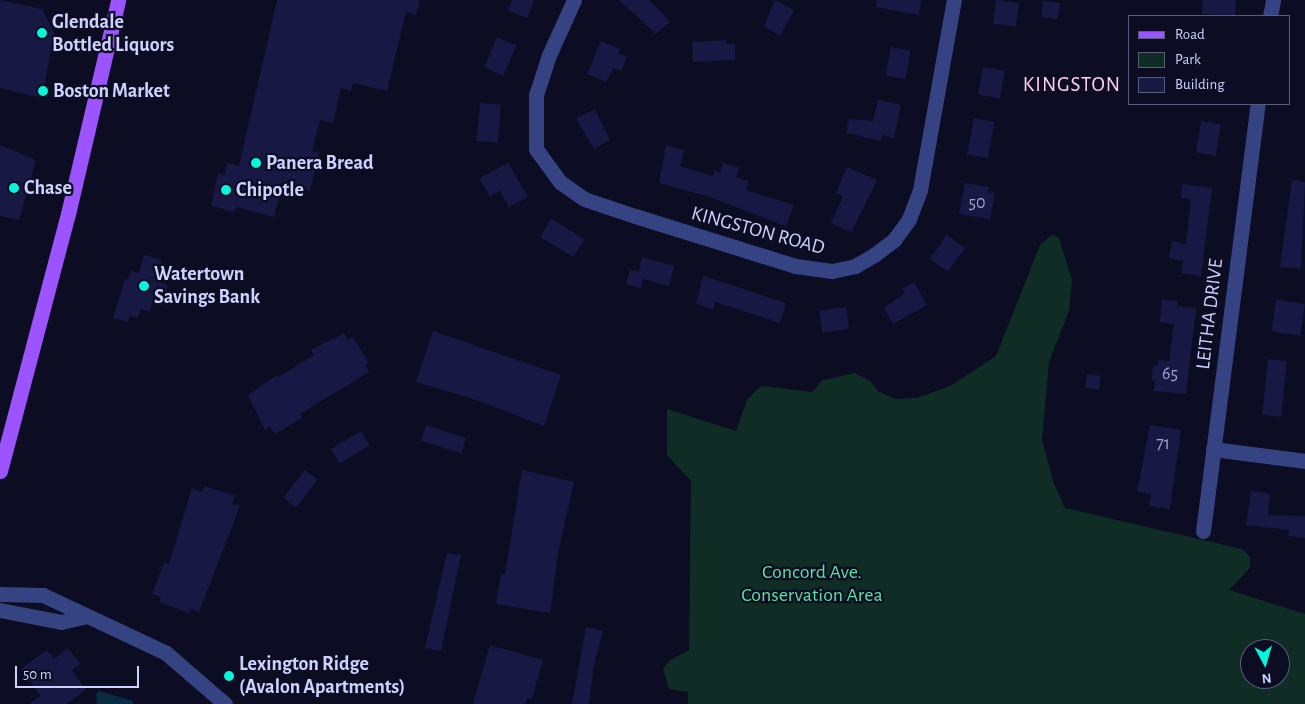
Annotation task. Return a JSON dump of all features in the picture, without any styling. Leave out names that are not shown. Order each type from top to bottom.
[{"type":"main road","points":[[0,471],[68,214],[118,0]]},
{"type":"street","name":"KINGSTON ROAD","points":[[574,0],[549,55],[536,95],[536,149],[560,182],[584,199],[635,216],[796,266],[832,272],[854,266],[874,255],[894,240],[909,219],[920,190],[954,0]]},
{"type":"street","points":[[1270,15],[1273,0]]},
{"type":"street","name":"LEITHA DRIVE","points":[[1204,531],[1258,105]]},
{"type":"street","points":[[1213,449],[1305,461]]},
{"type":"street","points":[[0,594],[43,595],[166,653],[225,704]]},
{"type":"street","points":[[0,610],[61,622],[86,616]]},
{"type":"green space","name":"Concord Ave. Conservation Area","points":[[1053,234],[1059,238],[1072,280],[1069,311],[1049,362],[1042,440],[1054,484],[1065,508],[1242,549],[1250,557],[1250,568],[1229,590],[1305,614],[1305,704],[688,704],[688,692],[669,689],[663,669],[670,660],[689,650],[691,481],[667,455],[667,409],[736,431],[747,400],[761,386],[812,392],[823,380],[855,373],[870,381],[879,392],[896,399],[917,398],[950,386],[996,356],[1040,245]]},
{"type":"water","points":[[99,691],[133,701],[133,704],[97,704],[96,694]]},
{"type":"building","points":[[0,0],[42,9],[54,33],[42,98],[0,88]]},
{"type":"building","points":[[277,0],[420,0],[416,15],[406,12],[387,91],[353,83],[351,91],[341,88],[333,123],[320,120],[312,151],[319,152],[310,191],[282,185],[274,217],[236,207],[234,212],[211,206],[218,173],[225,175],[227,163],[239,166]]},
{"type":"building","points":[[512,0],[534,0],[527,18],[508,11]]},
{"type":"building","points":[[619,0],[649,0],[670,22],[656,34]]},
{"type":"building","points":[[775,0],[794,10],[780,36],[764,27]]},
{"type":"building","points":[[877,0],[921,0],[919,15],[876,7]]},
{"type":"building","points":[[996,0],[1019,3],[1016,27],[993,24]]},
{"type":"building","points":[[1203,0],[1236,0],[1235,15],[1202,14]]},
{"type":"building","points":[[1043,1],[1060,3],[1058,19],[1041,17]]},
{"type":"building","points":[[497,37],[516,45],[503,76],[484,67]]},
{"type":"building","points":[[726,40],[726,44],[735,44],[735,60],[693,62],[692,42]]},
{"type":"building","points":[[601,41],[620,49],[618,53],[627,57],[621,71],[614,68],[606,82],[587,74]]},
{"type":"building","points":[[891,47],[911,51],[905,79],[885,75]]},
{"type":"building","points":[[983,67],[1005,71],[1000,98],[978,95]]},
{"type":"building","points":[[878,100],[901,105],[894,138],[882,135],[881,141],[846,133],[849,119],[873,121]]},
{"type":"building","points":[[480,103],[501,105],[498,143],[477,141]]},
{"type":"building","points":[[595,109],[610,140],[594,149],[576,118]]},
{"type":"building","points":[[974,118],[995,122],[988,158],[967,154]]},
{"type":"building","points":[[1201,121],[1221,124],[1216,156],[1196,153]]},
{"type":"building","name":"Chase","points":[[0,145],[36,160],[19,220],[0,216]]},
{"type":"building","points":[[666,145],[684,150],[680,166],[713,176],[715,171],[720,173],[723,163],[739,168],[736,177],[748,181],[746,190],[794,205],[786,226],[707,196],[659,183]]},
{"type":"building","points":[[508,163],[528,197],[509,207],[500,191],[490,196],[479,178]]},
{"type":"building","points":[[847,167],[877,180],[851,232],[831,223],[843,196],[836,193]]},
{"type":"building","points":[[1292,180],[1305,182],[1301,269],[1280,267]]},
{"type":"building","points":[[965,183],[989,187],[988,192],[995,193],[990,219],[959,214]]},
{"type":"building","points":[[1182,184],[1212,188],[1201,276],[1181,273],[1183,261],[1169,258],[1172,241],[1186,244],[1191,199],[1181,198]]},
{"type":"building","points":[[551,219],[584,239],[574,257],[540,237]]},
{"type":"building","points":[[947,235],[965,248],[948,271],[930,258]]},
{"type":"building","points":[[144,255],[162,260],[157,281],[168,285],[162,306],[152,303],[150,312],[140,309],[138,318],[130,316],[128,322],[113,318],[125,279],[128,280],[131,271],[139,273]]},
{"type":"building","points":[[642,257],[674,266],[669,286],[643,279],[641,288],[626,284],[630,269],[639,272]]},
{"type":"building","points":[[703,276],[786,303],[780,323],[715,302],[713,309],[696,304]]},
{"type":"building","points":[[914,282],[927,305],[893,324],[884,308],[905,293],[902,289]]},
{"type":"building","points":[[1162,300],[1178,301],[1177,306],[1196,308],[1186,394],[1154,391],[1155,381],[1152,381],[1153,365],[1158,366],[1158,360],[1169,361],[1174,324],[1160,322]]},
{"type":"building","points":[[1276,300],[1305,304],[1300,336],[1272,332]]},
{"type":"building","points":[[846,307],[849,329],[822,333],[819,311]]},
{"type":"building","points":[[433,331],[561,375],[544,426],[476,400],[416,382]]},
{"type":"building","points":[[344,333],[348,340],[353,337],[369,363],[365,365],[369,372],[300,414],[302,418],[275,434],[270,427],[265,430],[248,395],[277,375],[278,377],[314,355],[311,350]]},
{"type":"building","points":[[1268,359],[1287,361],[1281,417],[1262,415]]},
{"type":"building","points":[[1087,374],[1101,376],[1099,390],[1085,388]]},
{"type":"building","points":[[426,425],[466,438],[461,453],[421,440]]},
{"type":"building","points":[[1150,425],[1181,430],[1170,509],[1149,506],[1151,494],[1137,492]]},
{"type":"building","points":[[361,431],[370,446],[340,464],[331,449]]},
{"type":"building","points":[[305,470],[318,480],[296,507],[283,498]]},
{"type":"building","points":[[522,470],[574,482],[558,553],[550,613],[496,604],[501,574],[505,574]]},
{"type":"building","points":[[204,486],[235,496],[232,504],[240,506],[199,612],[190,609],[189,613],[159,602],[161,597],[152,594],[164,563],[169,564],[192,488],[202,492]]},
{"type":"building","points":[[1251,491],[1270,494],[1268,515],[1305,516],[1305,538],[1288,536],[1289,530],[1246,525]]},
{"type":"building","points":[[447,553],[461,555],[441,651],[425,648]]},
{"type":"building","points":[[586,627],[603,631],[594,664],[589,704],[572,704]]},
{"type":"building","points":[[490,645],[543,660],[532,699],[527,698],[525,704],[473,704]]},
{"type":"building","points":[[68,648],[80,664],[72,670],[86,690],[66,704],[29,704],[41,696],[21,669],[47,650],[54,659]]},
{"type":"place","name":"Glendale Bottled Liquors","points":[[42,33]]},
{"type":"place","name":"Boston Market","points":[[43,91]]},
{"type":"place","name":"Panera Bread","points":[[256,163]]},
{"type":"place","name":"Chase","points":[[14,188]]},
{"type":"place","name":"Chipotle","points":[[226,190]]},
{"type":"place","name":"Watertown Savings Bank","points":[[144,286]]},
{"type":"place","name":"Lexington Ridge (Avalon Apartments)","points":[[229,676]]},
{"type":"district","name":"KINGSTON","points":[[1072,85]]}]
